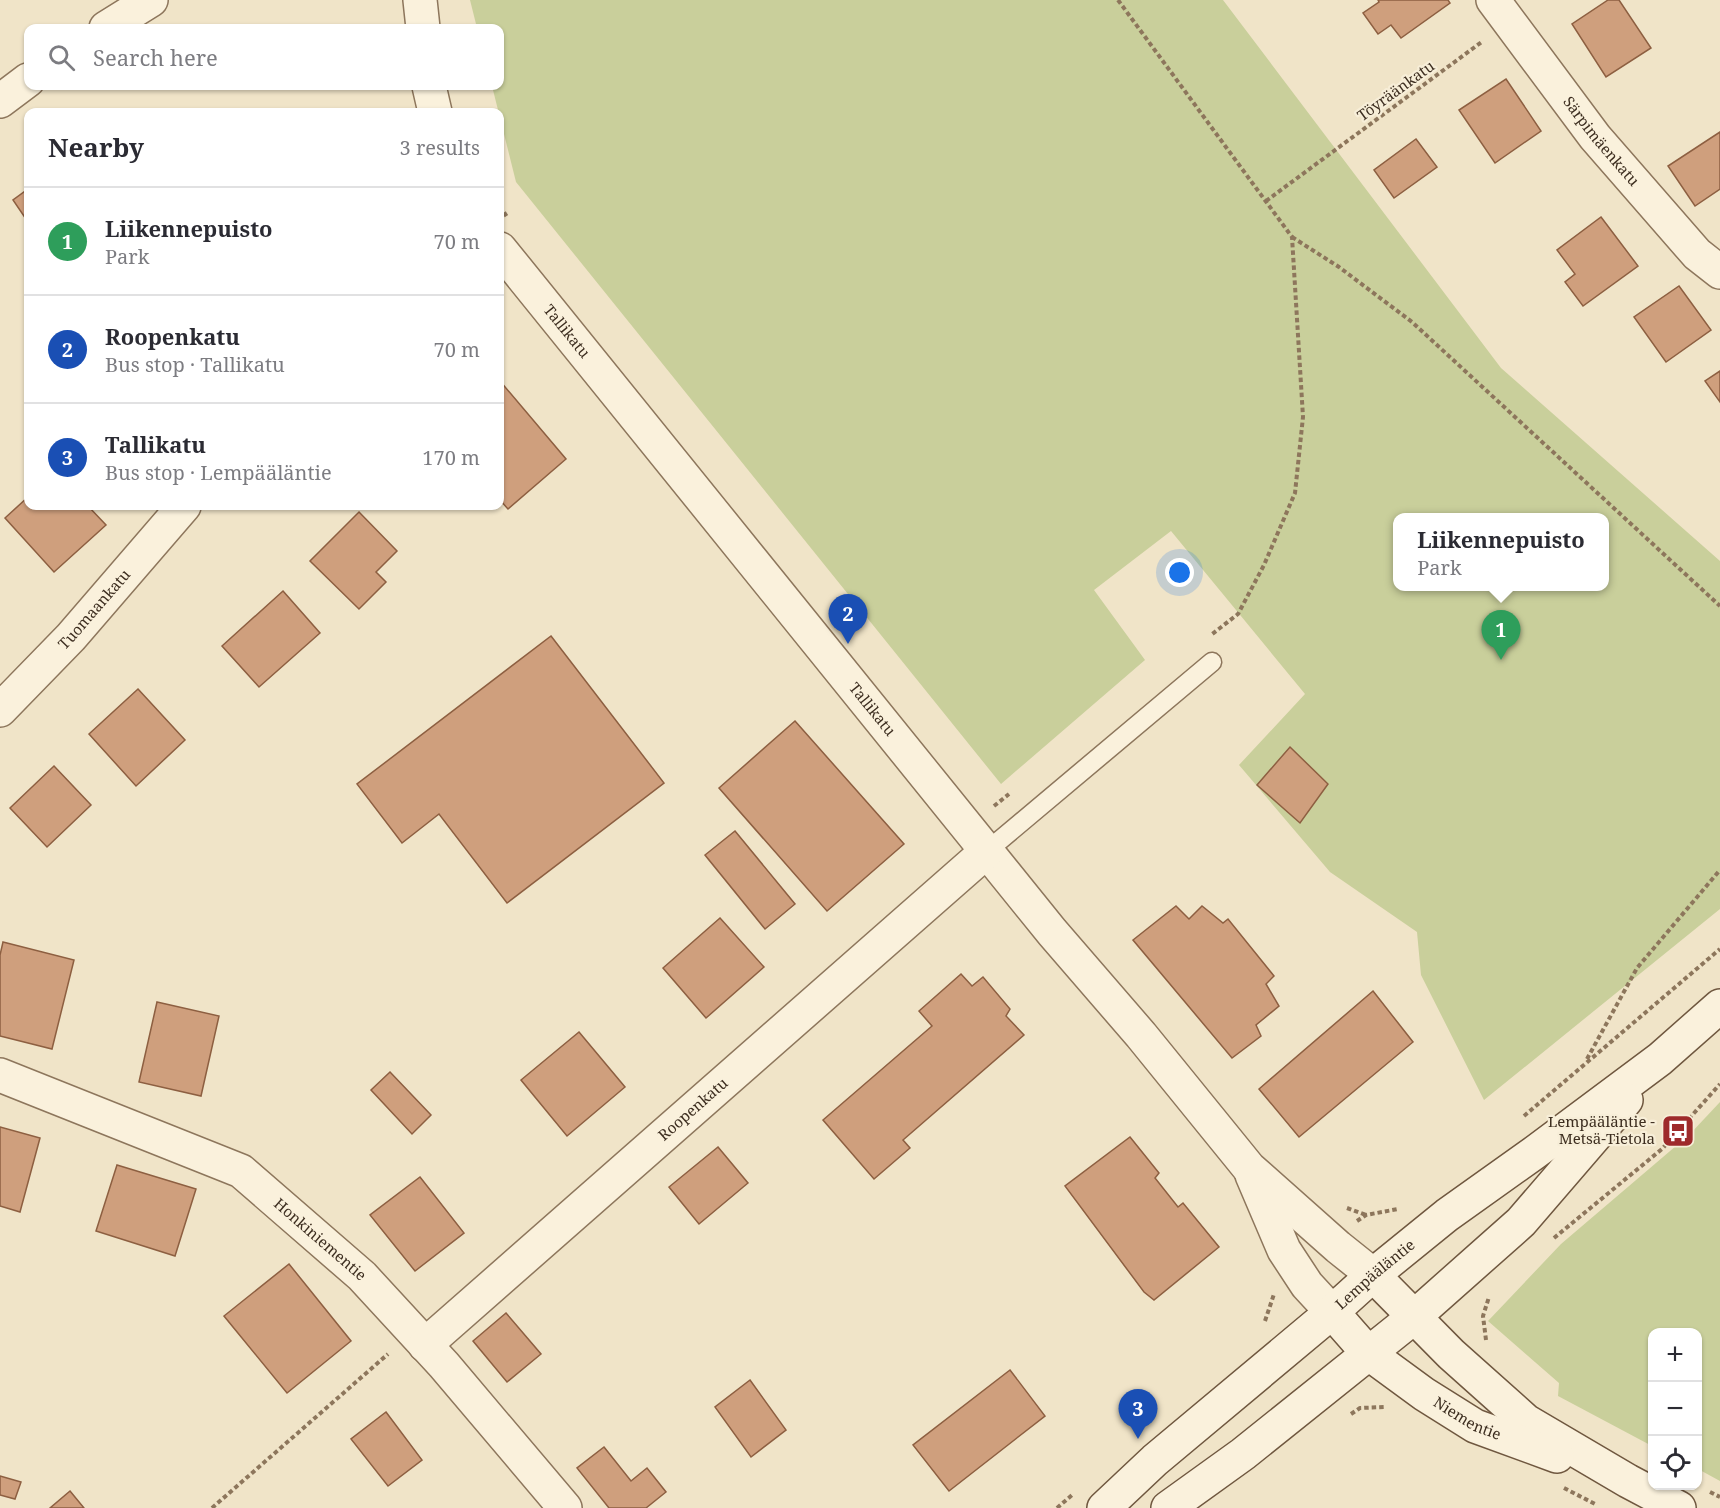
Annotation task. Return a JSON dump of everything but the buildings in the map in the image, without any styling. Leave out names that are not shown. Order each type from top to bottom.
[{"type":"street","points":[[112,24],[151,0]]},
{"type":"street","points":[[420,0],[423,24]]},
{"type":"street","name":"Särpimäenkatu","points":[[1501,11],[1595,137],[1697,254],[1720,272]]},
{"type":"street","points":[[0,101],[24,83]]},
{"type":"street","points":[[430,90],[434,108]]},
{"type":"street","name":"Tallikatu","points":[[504,254],[1052,932],[1141,1035],[1249,1168],[1373,1275]]},
{"type":"street","name":"Tuomaankatu","points":[[0,710],[71,637],[181,510]]},
{"type":"street","name":"Roopenkatu","points":[[420,1339],[987,851]]},
{"type":"street","name":"Lempääläntie","points":[[1104,1508],[1155,1460],[1373,1275],[1447,1215],[1534,1154],[1660,1059],[1720,1006]]},
{"type":"street","name":"Lempääläntie","points":[[1168,1508],[1243,1454],[1414,1317],[1521,1222],[1579,1157],[1660,1059]]},
{"type":"street","name":"Honkiniementie","points":[[0,1075],[240,1171],[362,1276],[420,1339],[565,1508]]},
{"type":"street","name":"Tallikatu","points":[[1249,1168],[1284,1250],[1307,1285],[1332,1312]]},
{"type":"street","name":"Niementie","points":[[1373,1275],[1466,1368],[1526,1421],[1679,1508]]},
{"type":"street","name":"Niementie","points":[[1332,1312],[1368,1353],[1424,1394],[1475,1426],[1628,1481]]},
{"type":"lane","points":[[987,851],[1212,662]]},
{"type":"path","points":[[1118,0],[1292,237],[1339,267],[1412,322],[1720,606]]},
{"type":"path","name":"Töyräänkatu","points":[[1266,201],[1501,11]]},
{"type":"path","points":[[1206,639],[1238,614],[1264,565],[1294,493],[1303,417],[1292,237]]},
{"type":"path","points":[[986,813],[1012,792]]},
{"type":"path","points":[[1585,1062],[1637,968],[1720,870]]},
{"type":"path","points":[[1546,1245],[1662,1149],[1720,1084]]},
{"type":"path","points":[[1466,1368],[1490,1349],[1485,1336],[1484,1316],[1488,1298],[1493,1291]]},
{"type":"path","points":[[212,1508],[420,1339]]},
{"type":"path","points":[[1346,1418],[1360,1408],[1373,1406],[1395,1408],[1424,1394]]},
{"type":"green space","points":[[470,0],[1223,0],[1501,368],[1720,561],[1720,909],[1484,1100],[1421,975],[1417,932],[1330,872],[1239,765],[1305,694],[1171,531],[1094,590],[1145,660],[1001,784],[516,182],[504,134],[504,108],[498,108],[493,90],[504,90],[504,24],[476,24]]},
{"type":"green space","points":[[1720,1102],[1720,1481],[1702,1471],[1702,1328],[1648,1328],[1648,1444],[1558,1396],[1559,1383],[1488,1321],[1561,1244],[1690,1134]]},
{"type":"place","name":"Roopenkatu","points":[[848,644]]},
{"type":"place","name":"Liikennepuisto","points":[[1501,660]]},
{"type":"place","name":"Lempääläntie - Metsä-Tietola","points":[[1678,1131]]},
{"type":"place","name":"Tallikatu","points":[[1138,1439]]}]
